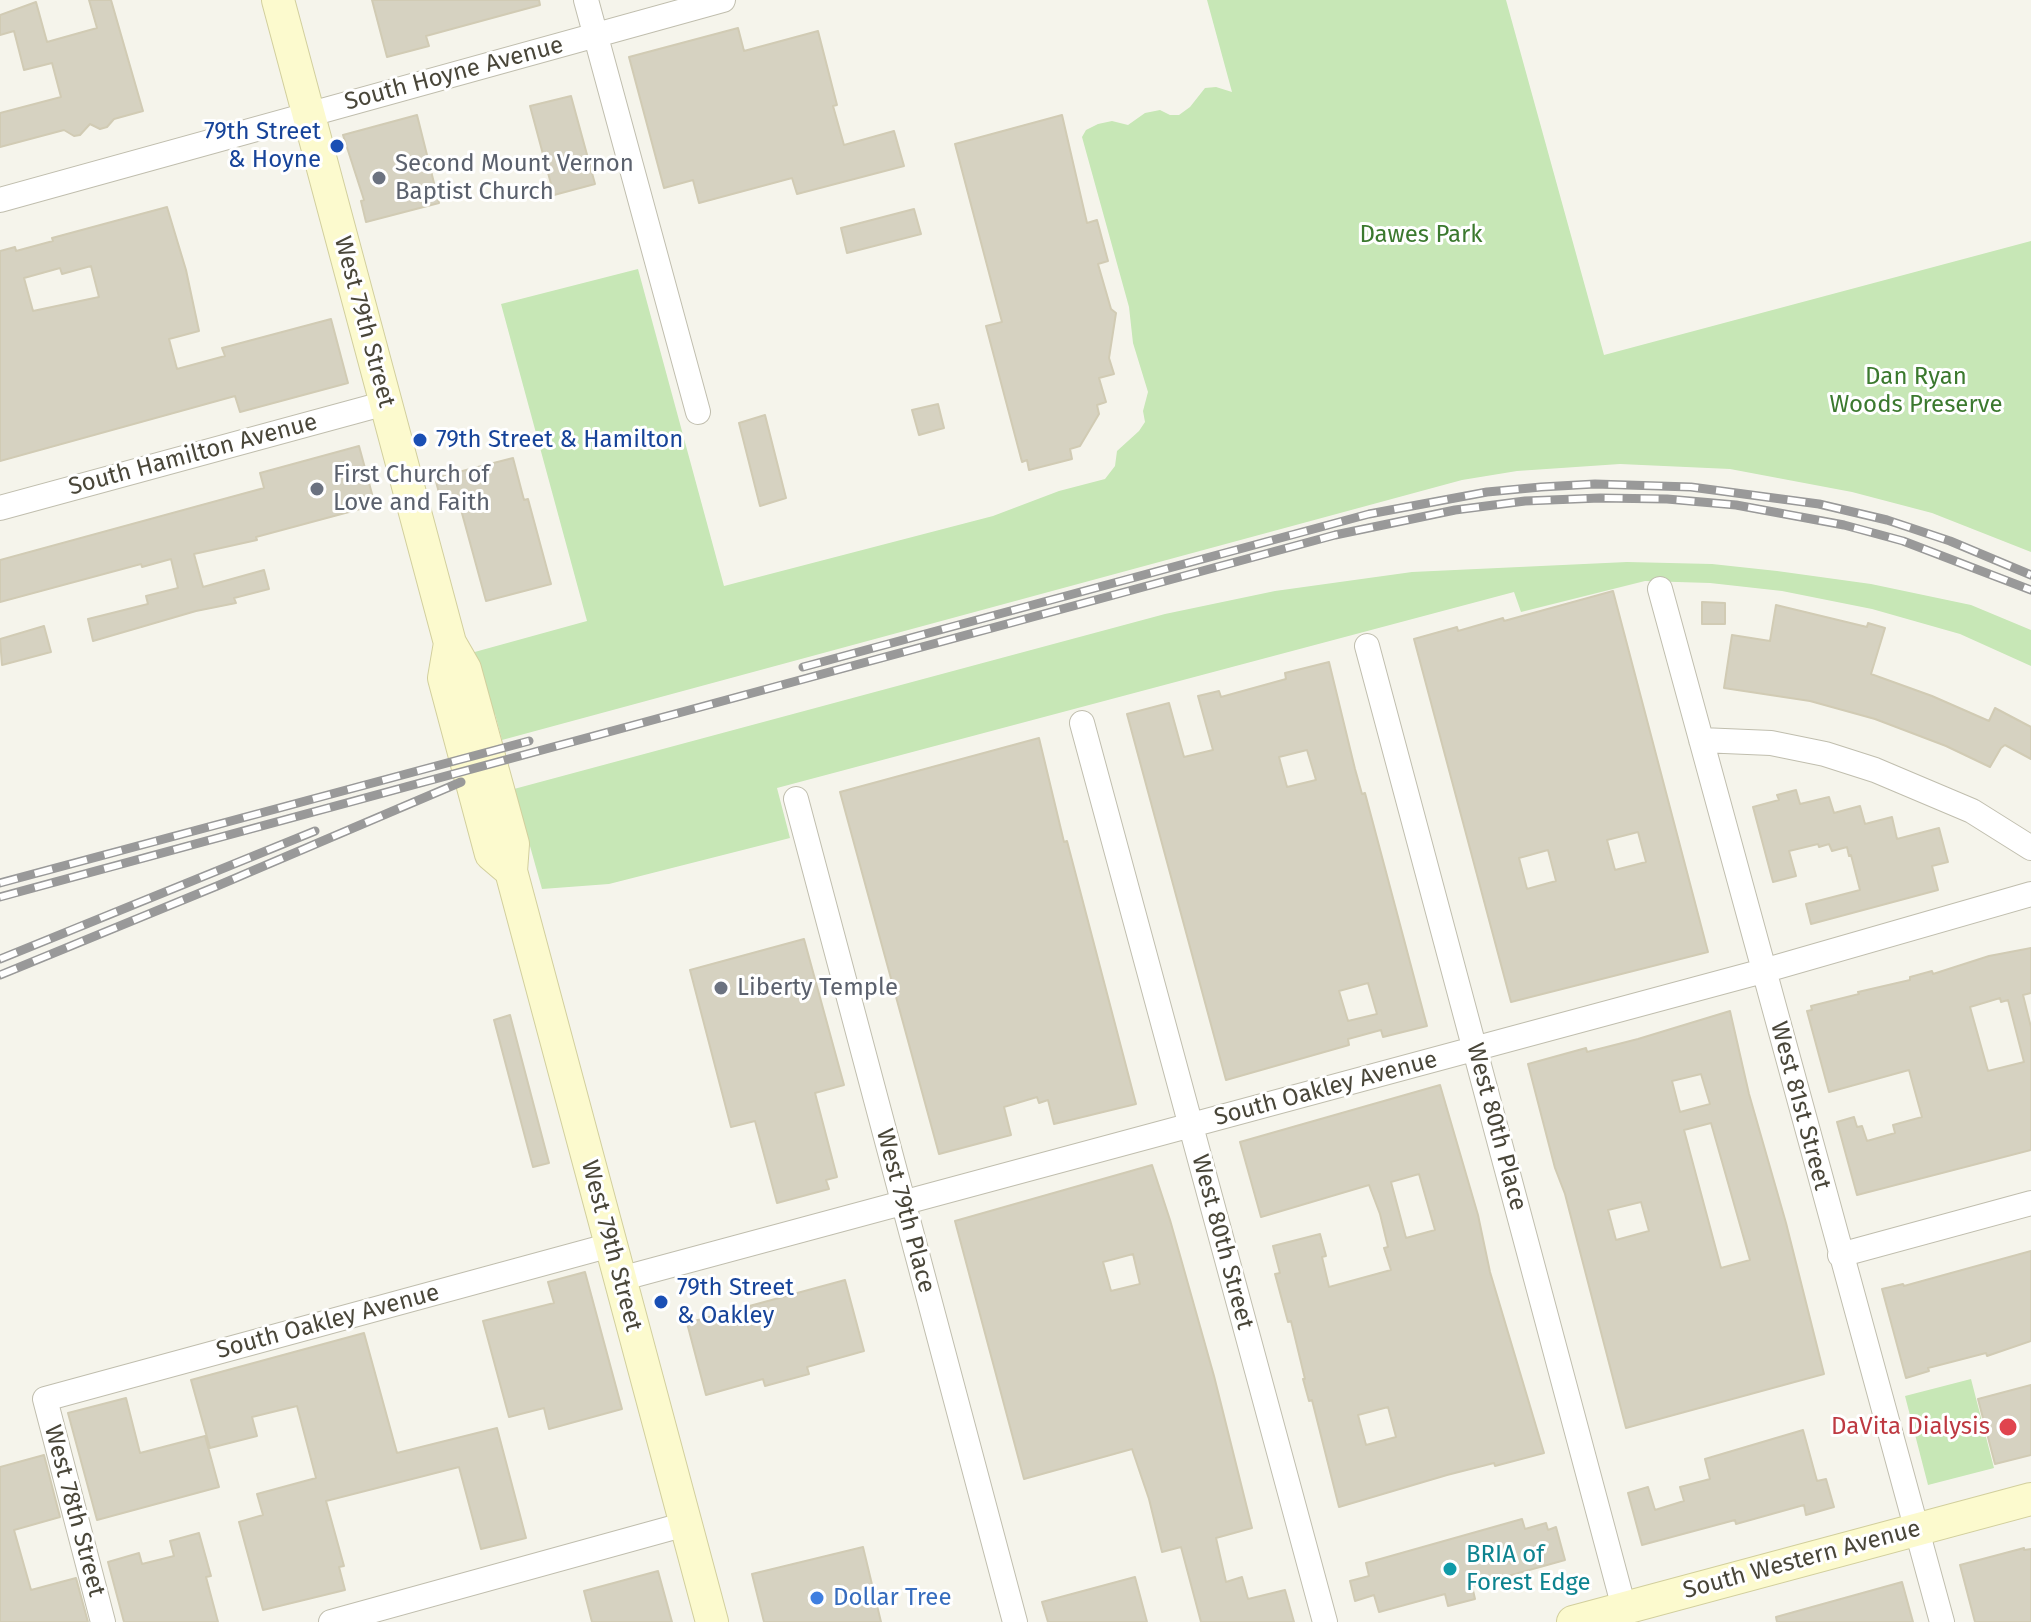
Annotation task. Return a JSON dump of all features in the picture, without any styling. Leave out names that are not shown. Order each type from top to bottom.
[{"type":"main road","name":"West 79th Street","points":[[278,0],[450,643],[465,669],[513,844],[511,871],[712,1622]]},
{"type":"main road","name":"South Western Avenue","points":[[1573,1622],[2031,1499]]},
{"type":"street","points":[[586,0],[698,412]]},
{"type":"street","name":"South Hoyne Avenue","points":[[0,200],[723,0]]},
{"type":"street","name":"South Hamilton Avenue","points":[[0,508],[386,403]]},
{"type":"street","name":"West 81st Street","points":[[1660,589],[1942,1622]]},
{"type":"street","name":"West 80th Place","points":[[1367,646],[1624,1608]]},
{"type":"street","name":"West 80th Street","points":[[1082,723],[1325,1622]]},
{"type":"street","points":[[1701,740],[1771,743],[1825,754],[1875,770],[1972,811],[2031,848]]},
{"type":"street","name":"West 79th Place","points":[[796,799],[1015,1622]]},
{"type":"street","name":"South Oakley Avenue","points":[[620,1279],[1763,971],[2031,894]]},
{"type":"street","points":[[1840,1255],[2031,1203]]},
{"type":"street","name":"South Oakley Avenue","points":[[45,1399],[611,1245]]},
{"type":"street","name":"West 78th Street","points":[[45,1399],[103,1622]]},
{"type":"street","points":[[331,1622],[686,1524]]},
{"type":"green space","points":[[1207,0],[1506,0],[1604,355],[2031,241],[2031,552],[1932,513],[1852,492],[1730,469],[1620,464],[1517,471],[1462,480],[502,740],[495,714],[488,715],[471,653],[587,621],[501,304],[638,269],[724,586],[993,516],[1059,491],[1105,479],[1115,466],[1117,451],[1145,422],[1143,411],[1148,392],[1133,343],[1129,307],[1082,137],[1086,130],[1098,124],[1112,121],[1128,125],[1145,113],[1160,110],[1179,115],[1205,88],[1216,87],[1232,92]]},
{"type":"green space","points":[[1627,562],[1712,564],[1777,571],[1871,584],[1971,605],[2031,630],[2031,666],[1960,634],[1872,609],[1782,591],[1710,583],[1645,581],[1521,612],[1514,592],[777,788],[790,838],[609,884],[542,889],[514,789],[1165,614],[1275,591],[1412,572]]},
{"type":"green space","points":[[1971,1379],[1994,1468],[1928,1485],[1905,1396]]},
{"type":"building","points":[[89,0],[111,0],[143,111],[114,119],[107,127],[100,129],[90,124],[80,135],[74,136],[64,130],[0,147],[0,113],[61,97],[52,63],[24,70],[14,31],[0,35],[0,15],[36,2],[47,42],[97,28]]},
{"type":"building","points":[[372,0],[539,0],[540,5],[426,36],[429,46],[387,57]]},
{"type":"building","points":[[738,28],[744,51],[818,31],[844,145],[894,131],[904,166],[797,194],[792,178],[699,203],[693,180],[664,188],[629,57]]},
{"type":"building","points":[[571,96],[595,184],[554,195],[530,106]]},
{"type":"building","points":[[417,115],[439,203],[366,222],[361,201],[364,200],[343,135]]},
{"type":"building","points":[[1062,115],[1087,223],[1097,220],[1108,261],[1098,264],[1111,309],[1116,313],[1109,358],[1114,374],[1099,378],[1106,402],[1097,405],[1099,414],[1080,446],[1070,449],[1072,459],[1029,470],[1027,460],[1022,462],[986,326],[1002,322],[955,144]]},
{"type":"building","points":[[167,207],[186,270],[199,331],[169,339],[177,369],[225,356],[222,348],[331,319],[348,383],[240,412],[235,396],[0,461],[0,251],[15,247],[16,251],[53,241],[52,238]],"holes":[[[91,266],[99,297],[33,311],[24,278],[60,268],[62,274]]]},
{"type":"building","points":[[914,209],[921,234],[847,253],[841,228]]},
{"type":"building","points":[[938,404],[944,428],[919,435],[912,410]]},
{"type":"building","points":[[765,415],[786,498],[760,506],[739,423]]},
{"type":"building","points":[[359,446],[375,505],[256,537],[257,540],[194,554],[203,587],[264,570],[269,589],[234,598],[236,603],[196,611],[93,641],[88,619],[148,604],[146,596],[178,588],[171,559],[142,567],[141,564],[0,602],[0,560],[264,488],[260,473]]},
{"type":"building","points":[[513,458],[524,500],[528,499],[551,584],[486,601],[457,495],[441,500],[435,478]]},
{"type":"building","points":[[1613,591],[1708,952],[1511,1002],[1414,639],[1457,627],[1458,631],[1503,618],[1504,621]],"holes":[[[1638,832],[1646,862],[1615,870],[1607,840]],[[1548,850],[1556,881],[1527,889],[1519,858]]]},
{"type":"building","points":[[1702,602],[1725,603],[1725,624],[1702,624]]},
{"type":"building","points":[[1776,605],[1867,627],[1868,623],[1885,628],[1871,674],[1989,721],[1995,708],[2031,727],[2031,759],[2005,745],[1990,767],[1946,746],[1875,719],[1810,701],[1724,688],[1732,635],[1770,641]]},
{"type":"building","points":[[44,626],[51,652],[2,665],[0,639]]},
{"type":"building","points":[[1329,662],[1355,769],[1362,794],[1365,793],[1427,1026],[1383,1037],[1381,1030],[1348,1039],[1349,1045],[1226,1080],[1127,714],[1169,703],[1184,757],[1213,750],[1198,696],[1219,691],[1221,697],[1286,679],[1285,673]],"holes":[[[1307,750],[1316,780],[1287,787],[1279,757]],[[1368,983],[1377,1014],[1348,1021],[1339,991]]]},
{"type":"building","points":[[1039,738],[1064,842],[1067,841],[1136,1104],[1054,1124],[1048,1100],[1039,1103],[1037,1097],[1004,1107],[1011,1135],[939,1154],[840,792]]},
{"type":"building","points":[[1796,790],[1800,804],[1829,797],[1834,813],[1860,806],[1865,824],[1892,817],[1897,839],[1939,828],[1948,862],[1932,866],[1938,890],[1811,924],[1806,904],[1860,890],[1847,847],[1832,851],[1829,844],[1789,851],[1796,876],[1773,882],[1753,807],[1779,800],[1777,795]]},
{"type":"building","points":[[804,939],[844,1085],[815,1093],[837,1177],[826,1180],[829,1189],[777,1203],[755,1121],[731,1127],[690,970]]},
{"type":"building","points":[[2031,948],[2031,993],[2023,995],[2031,1027],[2031,1150],[1857,1195],[1837,1122],[1854,1117],[1857,1127],[1862,1126],[1867,1141],[1895,1133],[1893,1125],[1922,1117],[1909,1070],[1829,1092],[1807,1011],[1812,1010],[1811,1006],[1989,956]],"holes":[[[2000,998],[2001,1002],[2008,1000],[2024,1062],[1988,1071],[1970,1007]]]},
{"type":"building","points":[[1730,1011],[1749,1094],[1824,1374],[1626,1428],[1528,1064],[1586,1048],[1587,1052]],"holes":[[[1701,1074],[1710,1104],[1680,1112],[1672,1081]],[[1711,1123],[1750,1260],[1721,1268],[1684,1130]],[[1641,1202],[1649,1231],[1616,1240],[1608,1210]]]},
{"type":"building","points":[[510,1015],[549,1163],[533,1167],[494,1020]]},
{"type":"building","points":[[1440,1085],[1478,1215],[1490,1272],[1544,1453],[1447,1475],[1339,1507],[1312,1400],[1309,1401],[1303,1379],[1291,1321],[1288,1322],[1275,1274],[1280,1273],[1273,1246],[1320,1234],[1329,1287],[1391,1270],[1384,1248],[1388,1247],[1380,1214],[1369,1185],[1261,1217],[1240,1142]],"holes":[[[1419,1174],[1435,1230],[1406,1238],[1391,1182]],[[1388,1407],[1396,1437],[1366,1445],[1358,1415]]]},
{"type":"building","points":[[1152,1165],[1214,1376],[1252,1528],[1216,1538],[1226,1582],[1242,1577],[1248,1599],[1285,1590],[1294,1622],[1201,1622],[1181,1547],[1162,1552],[1132,1449],[1024,1479],[955,1221]],"holes":[[[1133,1254],[1140,1284],[1111,1291],[1103,1262]]]},
{"type":"building","points":[[2031,1251],[2031,1341],[1987,1356],[1986,1353],[1928,1368],[1929,1371],[1906,1378],[1882,1289],[1904,1286]]},
{"type":"building","points":[[585,1272],[622,1409],[549,1429],[544,1408],[509,1417],[483,1321],[554,1303],[548,1282]]},
{"type":"building","points":[[845,1280],[864,1351],[807,1367],[809,1374],[765,1386],[763,1379],[706,1395],[687,1323]]},
{"type":"building","points":[[364,1333],[397,1453],[497,1428],[526,1538],[481,1549],[459,1467],[326,1501],[344,1566],[339,1567],[345,1590],[263,1610],[239,1522],[263,1515],[257,1494],[316,1478],[297,1406],[252,1417],[257,1436],[210,1448],[191,1380]]},
{"type":"building","name":"DaVita Dialysis","points":[[2031,1385],[2031,1455],[1995,1464],[1978,1399]]},
{"type":"building","points":[[126,1398],[140,1453],[205,1436],[219,1487],[97,1520],[68,1413]]},
{"type":"building","points":[[1803,1430],[1817,1481],[1826,1479],[1834,1507],[1806,1515],[1804,1505],[1642,1545],[1628,1493],[1648,1487],[1655,1510],[1684,1501],[1680,1487],[1710,1479],[1705,1459]]},
{"type":"building","points":[[44,1455],[60,1517],[14,1530],[31,1590],[76,1578],[88,1622],[0,1622],[0,1467]]},
{"type":"building","name":"BRIA of Forest Edge","points":[[1522,1519],[1525,1529],[1546,1523],[1548,1530],[1556,1527],[1565,1560],[1472,1586],[1475,1599],[1448,1606],[1445,1594],[1379,1612],[1374,1595],[1355,1601],[1350,1581],[1369,1576],[1366,1563]]},
{"type":"building","points":[[199,1533],[211,1576],[206,1577],[218,1622],[124,1622],[108,1562],[139,1553],[142,1564],[174,1556],[170,1541]]},
{"type":"building","name":"Dollar Tree","points":[[863,1547],[881,1622],[764,1622],[752,1574]]},
{"type":"building","points":[[2024,1548],[2031,1549],[2031,1622],[1975,1622],[1960,1565]]},
{"type":"building","points":[[658,1571],[672,1622],[592,1622],[584,1591]]},
{"type":"building","points":[[1135,1577],[1147,1622],[1048,1622],[1042,1602]]},
{"type":"building","points":[[1902,1582],[1913,1622],[1777,1622],[1776,1617]]},
{"type":"railway","points":[[803,667],[1369,514],[1487,492],[1541,487],[1595,484],[1691,487],[1819,504],[1887,520],[1950,541],[2031,575]]},
{"type":"railway","points":[[0,897],[1335,535],[1455,510],[1525,501],[1600,498],[1667,499],[1736,505],[1844,525],[1903,541],[2031,590]]},
{"type":"railway","points":[[0,883],[529,741]]},
{"type":"railway","points":[[0,975],[461,782]]},
{"type":"railway","points":[[0,959],[315,831]]},
{"type":"place","name":"79th Street & Hoyne","points":[[337,146]]},
{"type":"place","name":"Second Mount Vernon Baptist Church","points":[[379,178]]},
{"type":"place","name":"79th Street & Hamilton","points":[[420,440]]},
{"type":"place","name":"First Church of Love and Faith","points":[[317,489]]},
{"type":"place","name":"Liberty Temple","points":[[721,988]]},
{"type":"place","name":"79th Street & Oakley","points":[[661,1302]]},
{"type":"place","name":"DaVita Dialysis","points":[[2008,1427]]},
{"type":"place","name":"BRIA of Forest Edge","points":[[1450,1569]]},
{"type":"place","name":"Dollar Tree","points":[[817,1598]]},
{"type":"park label","name":"Dawes Park","points":[[1421,235]]},
{"type":"park label","name":"Dan Ryan Woods Preserve","points":[[1916,391]]}]
